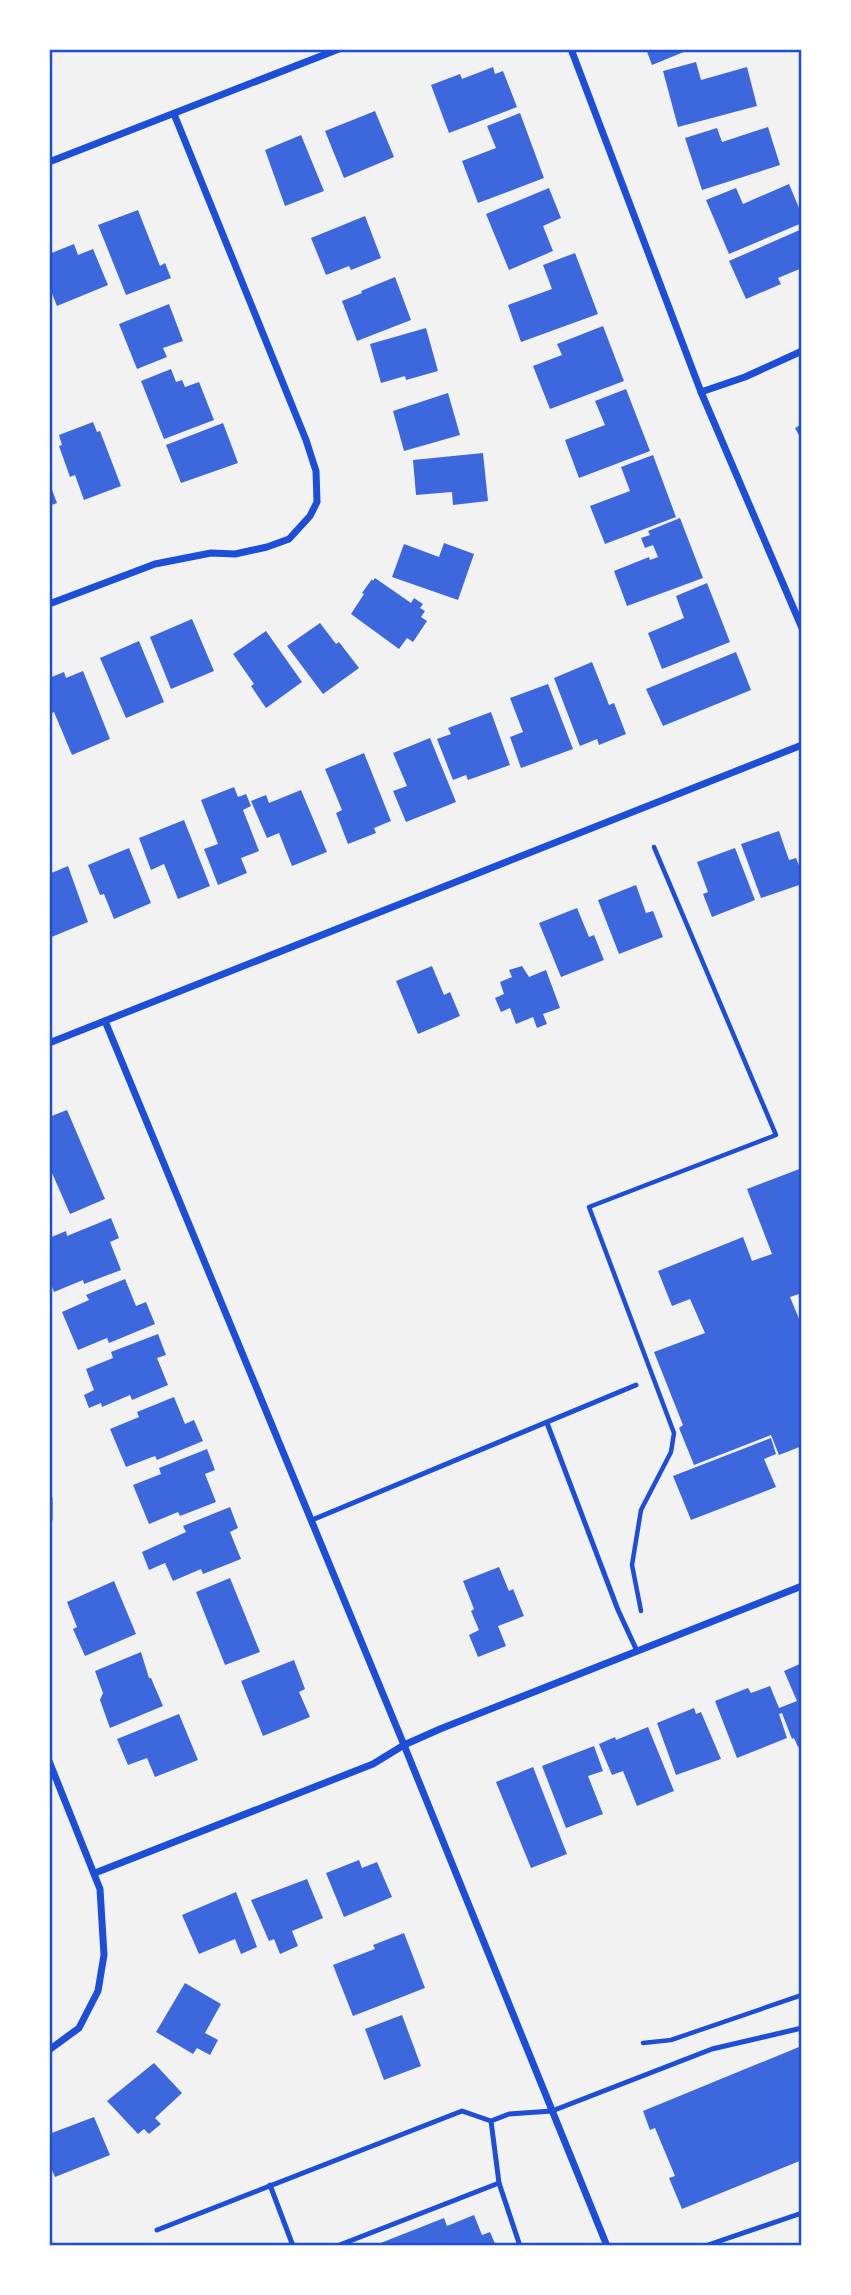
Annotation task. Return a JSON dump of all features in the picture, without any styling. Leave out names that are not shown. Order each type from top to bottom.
[{"type":"street","points":[[49,162],[339,49]]},
{"type":"street","points":[[571,49],[702,392],[802,628]]},
{"type":"street","points":[[49,604],[155,564],[211,553],[235,554],[289,539],[314,511],[317,502],[316,471],[306,440],[174,114]]},
{"type":"street","points":[[702,392],[745,377],[802,351]]},
{"type":"street","points":[[49,1043],[802,746]]},
{"type":"street","points":[[105,1021],[312,1520],[607,2246]]},
{"type":"street","points":[[49,1499],[49,1520]]},
{"type":"street","points":[[95,1873],[373,1764],[404,1745],[802,1586]]},
{"type":"street","points":[[49,1760],[100,1889],[104,1955],[98,1992],[79,2028],[49,2050]]},
{"type":"lane","points":[[312,1520],[636,1385]]},
{"type":"lane","points":[[547,1423],[618,1610],[637,1651]]},
{"type":"lane","points":[[157,2230],[462,2111],[491,2121],[509,2114],[552,2111],[712,2049],[802,2028]]},
{"type":"lane","points":[[491,2121],[499,2183],[520,2246]]},
{"type":"lane","points":[[337,2246],[499,2183]]},
{"type":"lane","points":[[270,2185],[293,2246]]},
{"type":"lane","points":[[705,2246],[802,2213]]},
{"type":"path","points":[[641,1611],[632,1565],[641,1510],[671,1452],[674,1433],[589,1207],[776,1135],[654,848]]},
{"type":"path","points":[[643,2043],[671,2040],[802,1995]]},
{"type":"building","points":[[646,49],[691,49],[652,65]]},
{"type":"building","points":[[696,62],[701,80],[747,67],[757,106],[678,127],[663,71]]},
{"type":"building","points":[[493,67],[495,74],[503,71],[517,107],[449,133],[431,85],[460,74],[462,79]]},
{"type":"building","points":[[375,111],[394,157],[344,178],[325,131]]},
{"type":"building","points":[[520,113],[544,178],[478,203],[462,161],[496,148],[487,126]]},
{"type":"building","points":[[768,127],[780,165],[702,190],[685,138],[717,128],[722,142]]},
{"type":"building","points":[[301,135],[324,191],[285,206],[265,150]]},
{"type":"building","points":[[789,184],[802,215],[802,223],[729,254],[706,200],[736,188],[743,204]]},
{"type":"building","points":[[549,188],[561,218],[543,226],[553,251],[509,270],[486,214]]},
{"type":"building","points":[[138,210],[160,266],[165,263],[171,278],[126,295],[98,225]]},
{"type":"building","points":[[365,216],[381,258],[351,270],[349,266],[326,275],[311,238]]},
{"type":"building","points":[[802,229],[802,268],[778,278],[781,284],[746,299],[729,261]]},
{"type":"building","points":[[74,244],[78,255],[93,249],[108,285],[57,306],[49,286],[49,254]]},
{"type":"building","points":[[575,253],[598,314],[521,342],[508,305],[552,289],[543,265]]},
{"type":"building","points":[[395,277],[411,320],[357,341],[342,301]]},
{"type":"building","points":[[169,304],[183,341],[163,348],[167,357],[137,369],[119,324]]},
{"type":"building","points":[[603,326],[624,381],[550,409],[533,366],[562,355],[557,344]]},
{"type":"building","points":[[426,328],[438,371],[406,380],[405,376],[381,383],[370,344]]},
{"type":"building","points":[[171,369],[176,382],[182,380],[185,387],[199,382],[214,420],[164,439],[141,381]]},
{"type":"building","points":[[626,389],[650,451],[579,478],[565,440],[605,425],[595,401]]},
{"type":"building","points":[[448,393],[460,435],[404,451],[393,411]]},
{"type":"building","points":[[93,422],[97,432],[100,431],[121,486],[84,500],[75,475],[70,477],[59,446],[62,445],[59,435]]},
{"type":"building","points":[[223,423],[238,463],[181,483],[166,445]]},
{"type":"building","points":[[802,424],[802,441],[795,428]]},
{"type":"building","points":[[483,453],[488,501],[453,505],[452,492],[416,495],[413,460]]},
{"type":"building","points":[[653,455],[676,517],[605,544],[590,506],[630,491],[621,467]]},
{"type":"building","points":[[49,482],[57,503],[49,506]]},
{"type":"building","points":[[680,518],[703,578],[627,606],[614,571],[649,557],[650,560],[658,557],[653,545],[645,548],[641,538],[650,535],[648,531]]},
{"type":"building","points":[[444,543],[474,554],[458,600],[392,577],[404,544],[439,557]]},
{"type":"building","points":[[375,578],[411,603],[414,598],[423,604],[420,608],[425,611],[421,617],[427,621],[413,642],[407,638],[399,649],[351,614],[364,594],[362,593]]},
{"type":"building","points":[[707,583],[730,642],[662,669],[648,633],[684,618],[676,596]]},
{"type":"building","points":[[192,619],[214,671],[171,689],[150,637]]},
{"type":"building","points":[[320,623],[359,668],[323,694],[287,646]]},
{"type":"building","points":[[266,631],[302,682],[266,708],[251,686],[254,684],[233,654]]},
{"type":"building","points":[[139,641],[164,702],[126,718],[100,658]]},
{"type":"building","points":[[736,652],[751,690],[663,726],[646,689]]},
{"type":"building","points":[[592,662],[609,705],[614,703],[626,734],[599,745],[597,739],[580,746],[554,678]]},
{"type":"building","points":[[83,671],[110,739],[72,755],[54,712],[49,714],[49,678],[64,672],[66,678]]},
{"type":"building","points":[[548,684],[573,749],[521,768],[510,737],[523,732],[510,698]]},
{"type":"building","points":[[491,712],[510,765],[468,780],[466,775],[453,780],[437,739],[451,734],[448,728]]},
{"type":"building","points":[[430,738],[456,802],[406,822],[393,791],[407,786],[393,753]]},
{"type":"building","points":[[364,753],[391,821],[374,828],[376,833],[348,844],[336,813],[342,810],[325,769]]},
{"type":"building","points":[[234,787],[238,797],[246,794],[251,806],[243,810],[259,851],[241,858],[247,873],[218,885],[204,849],[218,844],[201,800]]},
{"type":"building","points":[[301,790],[327,852],[292,866],[279,833],[267,838],[251,801],[266,795],[269,803]]},
{"type":"building","points":[[184,820],[210,886],[178,899],[164,864],[151,870],[139,838]]},
{"type":"building","points":[[779,831],[789,860],[796,858],[802,873],[802,884],[761,898],[741,844]]},
{"type":"building","points":[[129,848],[151,903],[114,919],[104,894],[100,895],[88,865]]},
{"type":"building","points":[[735,848],[755,900],[712,917],[703,894],[708,892],[697,862]]},
{"type":"building","points":[[68,866],[88,922],[49,938],[49,874]]},
{"type":"building","points":[[636,885],[646,913],[653,911],[663,937],[619,954],[598,900]]},
{"type":"building","points":[[577,908],[589,937],[594,935],[604,960],[561,977],[539,923]]},
{"type":"building","points":[[432,966],[444,995],[450,992],[460,1016],[418,1034],[396,981]]},
{"type":"building","points":[[522,966],[529,977],[546,970],[560,1008],[543,1014],[547,1024],[537,1028],[533,1017],[516,1024],[510,1008],[501,1012],[495,998],[504,994],[500,982],[512,977],[509,970]]},
{"type":"building","points":[[67,1110],[105,1199],[70,1214],[49,1166],[49,1117]]},
{"type":"building","points":[[802,1168],[802,1293],[790,1297],[802,1326],[802,1446],[779,1455],[771,1435],[694,1465],[679,1428],[683,1425],[654,1352],[705,1333],[690,1299],[672,1306],[658,1271],[743,1237],[752,1261],[772,1254],[747,1189]]},
{"type":"building","points":[[111,1218],[119,1238],[110,1242],[121,1270],[84,1284],[83,1280],[54,1292],[49,1279],[49,1238],[66,1231],[67,1236]]},
{"type":"building","points":[[125,1279],[136,1306],[146,1302],[155,1324],[109,1343],[107,1338],[78,1350],[62,1312],[89,1300],[86,1295]]},
{"type":"building","points":[[158,1334],[166,1355],[157,1358],[168,1385],[132,1400],[130,1395],[102,1407],[101,1403],[89,1408],[84,1395],[94,1390],[86,1369],[113,1358],[111,1352]]},
{"type":"building","points":[[174,1397],[185,1424],[194,1420],[203,1441],[157,1460],[155,1456],[126,1467],[110,1429],[139,1417],[137,1412]]},
{"type":"building","points":[[771,1438],[776,1454],[764,1459],[776,1487],[691,1520],[673,1476]]},
{"type":"building","points":[[207,1449],[215,1470],[205,1474],[216,1502],[180,1516],[178,1512],[149,1524],[133,1485],[161,1474],[159,1468]]},
{"type":"building","points":[[230,1507],[238,1528],[230,1532],[241,1559],[203,1574],[201,1569],[173,1581],[165,1563],[149,1570],[142,1552],[186,1532],[183,1526]]},
{"type":"building","points":[[499,1567],[509,1591],[513,1589],[524,1616],[498,1626],[506,1646],[478,1657],[469,1635],[479,1630],[463,1581]]},
{"type":"building","points":[[230,1578],[260,1652],[225,1665],[196,1592]]},
{"type":"building","points":[[114,1581],[136,1634],[85,1656],[73,1629],[77,1627],[67,1602]]},
{"type":"building","points":[[141,1652],[149,1678],[163,1706],[110,1728],[100,1700],[103,1693],[95,1671]]},
{"type":"building","points":[[294,1660],[305,1689],[299,1692],[310,1717],[263,1736],[241,1681]]},
{"type":"building","points":[[802,1663],[802,1745],[798,1747],[794,1738],[792,1739],[782,1713],[779,1714],[787,1738],[737,1758],[715,1701],[748,1688],[751,1693],[770,1686],[779,1708],[797,1701],[784,1671]]},
{"type":"building","points":[[694,1708],[696,1714],[701,1712],[721,1759],[676,1775],[657,1723]]},
{"type":"building","points":[[179,1714],[198,1760],[155,1777],[147,1758],[128,1765],[117,1739]]},
{"type":"building","points":[[648,1727],[674,1791],[637,1806],[623,1771],[612,1775],[599,1744]]},
{"type":"building","points":[[594,1746],[603,1771],[588,1776],[603,1814],[566,1828],[542,1766]]},
{"type":"building","points":[[533,1767],[567,1854],[531,1868],[496,1782]]},
{"type":"building","points":[[359,1860],[362,1868],[377,1862],[392,1897],[344,1917],[326,1873]]},
{"type":"building","points":[[307,1879],[323,1918],[292,1931],[298,1946],[280,1954],[274,1939],[269,1941],[251,1900]]},
{"type":"building","points":[[236,1892],[257,1947],[241,1954],[235,1939],[199,1954],[182,1915]]},
{"type":"building","points":[[404,1933],[425,1988],[353,2016],[333,1965],[375,1949],[373,1945]]},
{"type":"building","points":[[185,1983],[221,2004],[205,2033],[218,2040],[210,2055],[197,2048],[193,2054],[156,2032]]},
{"type":"building","points":[[402,2015],[421,2066],[384,2080],[365,2029]]},
{"type":"building","points":[[799,2047],[802,2055],[802,2160],[682,2209],[669,2178],[675,2176],[655,2128],[650,2130],[643,2111]]},
{"type":"building","points":[[154,2063],[182,2093],[155,2118],[161,2124],[149,2134],[144,2129],[138,2134],[107,2101]]},
{"type":"building","points":[[94,2117],[110,2155],[55,2177],[52,2170],[49,2171],[49,2134]]},
{"type":"building","points":[[474,2215],[482,2235],[490,2232],[496,2246],[373,2246],[444,2218],[447,2226]]}]
